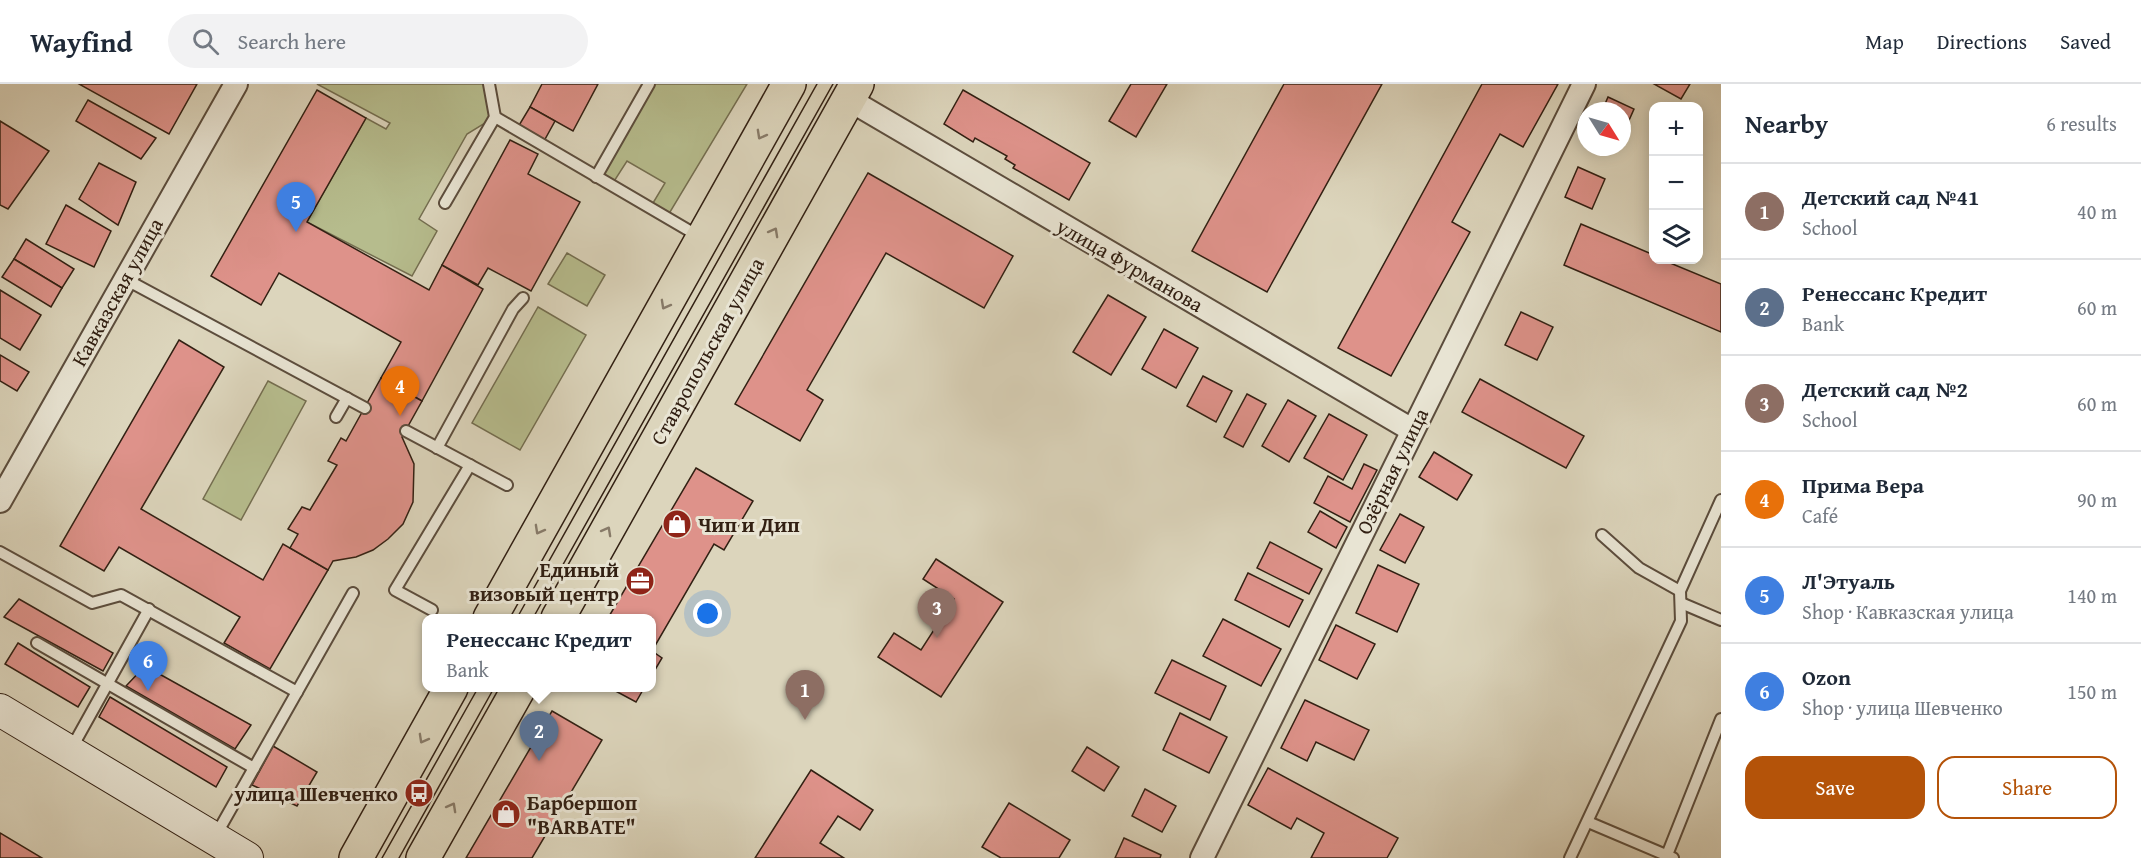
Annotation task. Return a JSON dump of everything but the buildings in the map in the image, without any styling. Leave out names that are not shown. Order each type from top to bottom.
[{"type":"main road","points":[[492,614],[789,84]]},
{"type":"main road","name":"Ставропольская улица","points":[[560,614],[853,92]]},
{"type":"main road","points":[[356,858],[448,692]]},
{"type":"main road","points":[[423,858],[516,692]]},
{"type":"street","name":"Кавказская улица","points":[[0,501],[236,84]]},
{"type":"street","name":"Озёрная улица","points":[[1202,858],[1584,84]]},
{"type":"street","name":"улица Фурманова","points":[[853,92],[1412,430]]},
{"type":"street","points":[[0,710],[247,858]]},
{"type":"lane","points":[[445,203],[495,117],[489,84]]},
{"type":"lane","points":[[596,177],[649,84]]},
{"type":"lane","points":[[495,117],[703,239]]},
{"type":"lane","points":[[125,279],[365,408]]},
{"type":"lane","points":[[437,448],[513,309],[524,298]]},
{"type":"lane","points":[[336,417],[347,398]]},
{"type":"lane","points":[[406,431],[507,485]]},
{"type":"lane","points":[[432,610],[394,590],[470,465]]},
{"type":"lane","points":[[1570,858],[1682,621],[1680,591],[1721,500]]},
{"type":"lane","points":[[1602,535],[1639,568],[1680,591]]},
{"type":"lane","points":[[0,552],[92,603],[121,595],[297,692]]},
{"type":"lane","points":[[214,838],[353,593]]},
{"type":"lane","points":[[1681,603],[1721,620]]},
{"type":"lane","points":[[70,752],[148,609]]},
{"type":"lane","points":[[37,643],[254,768]]},
{"type":"lane","points":[[1588,822],[1670,856],[1721,719]]},
{"type":"green space","points":[[317,84],[489,84],[495,117],[467,134],[419,219],[437,231],[412,276],[307,222],[366,118],[386,129],[390,123]]},
{"type":"green space","points":[[649,84],[747,84],[667,217],[650,208],[665,183],[627,161],[611,186],[596,177]]},
{"type":"green space","points":[[567,253],[605,275],[587,306],[548,284]]},
{"type":"green space","points":[[538,307],[586,335],[520,450],[472,423]]},
{"type":"green space","points":[[268,381],[306,401],[241,520],[203,499]]},
{"type":"tram line","points":[[519,614],[817,84]]},
{"type":"tram line","points":[[535,614],[833,84]]},
{"type":"tram line","points":[[382,858],[476,692]]},
{"type":"tram line","points":[[399,858],[492,692]]},
{"type":"place","name":"Л'Этуаль","points":[[296,232]]},
{"type":"place","name":"Прима Вера","points":[[400,416]]},
{"type":"place","name":"Чип и Дип","points":[[677,524]]},
{"type":"place","name":"Единый визовый центр","points":[[640,581]]},
{"type":"place","name":"Детский сад №2","points":[[937,638]]},
{"type":"place","name":"Ozon","points":[[148,691]]},
{"type":"place","name":"Детский сад №41","points":[[805,720]]},
{"type":"place","name":"Ренессанс Кредит","points":[[539,761]]},
{"type":"place","name":"улица Шевченко","points":[[419,793]]},
{"type":"place","name":"Барбершоп \"BARBATE\"","points":[[506,814]]}]
